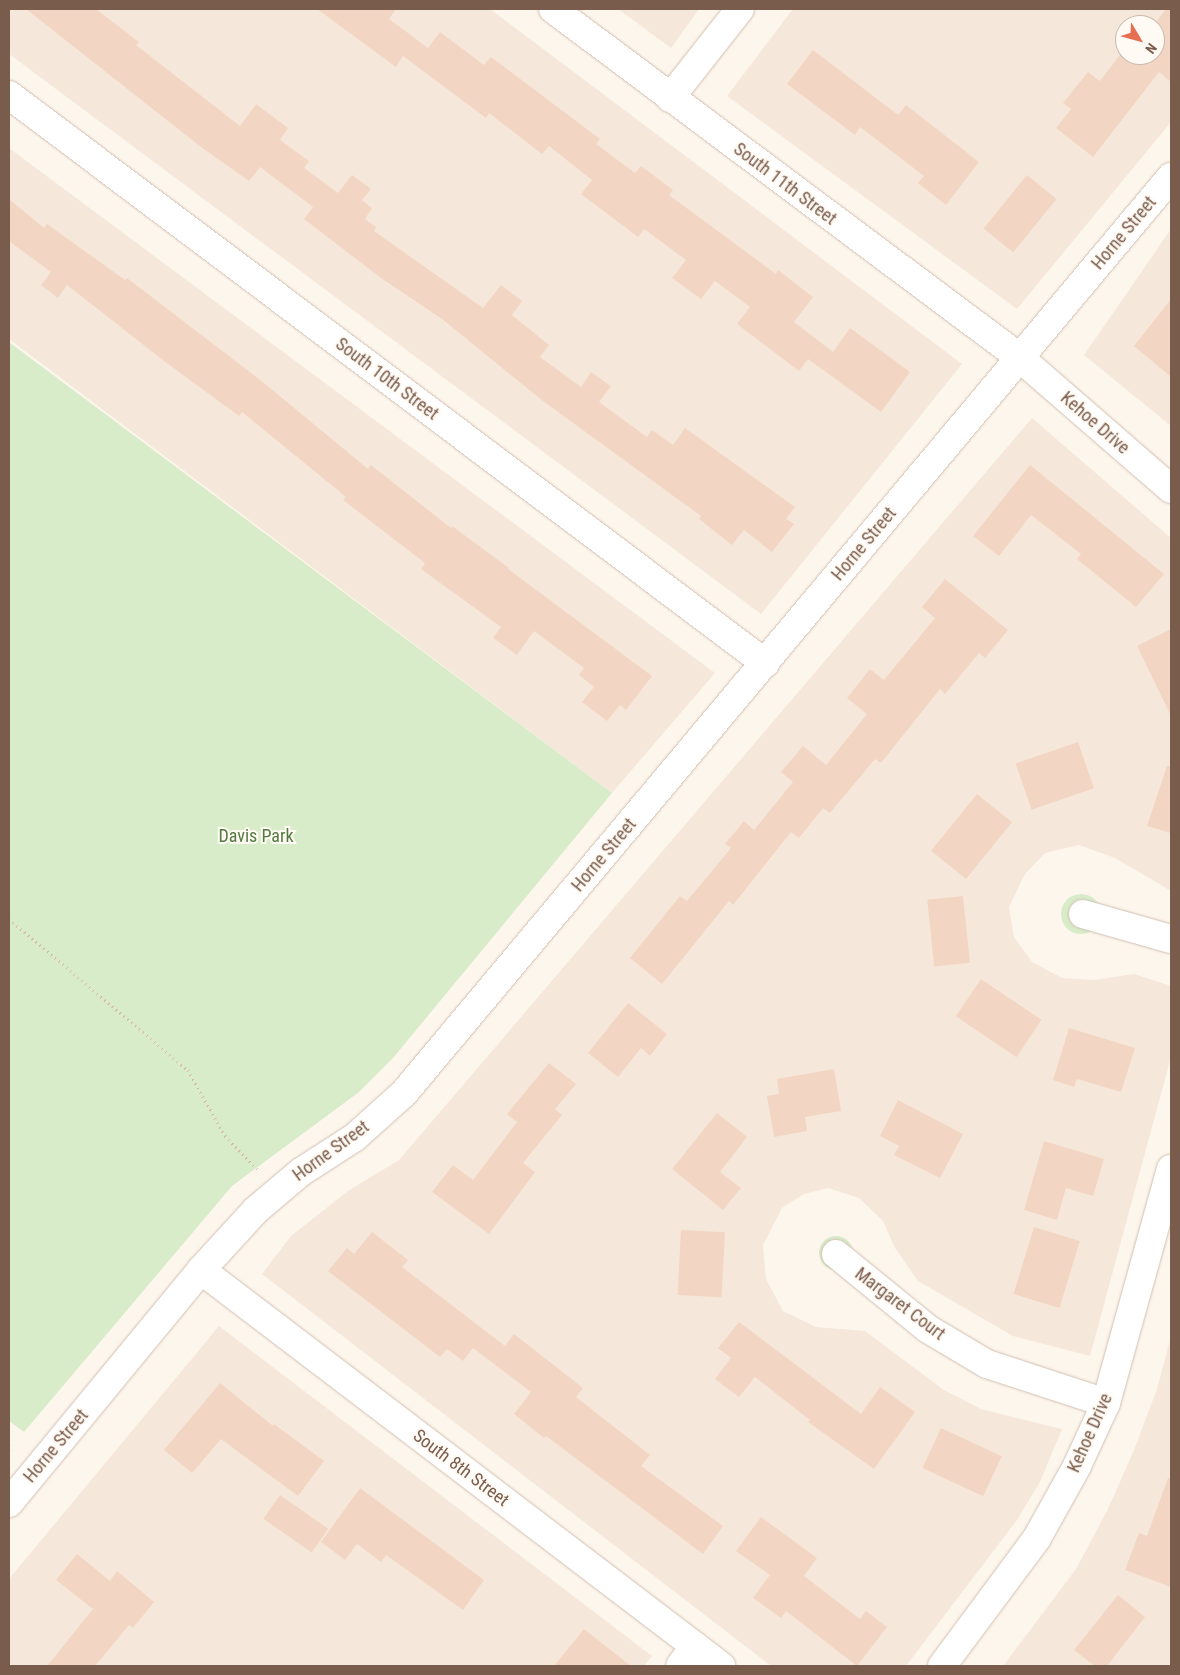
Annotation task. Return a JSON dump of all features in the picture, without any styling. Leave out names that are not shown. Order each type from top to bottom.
[{"type":"street","name":"South 11th Street","points":[[552,9],[1019,358]]},
{"type":"street","points":[[670,98],[740,9]]},
{"type":"street","name":"South 10th Street","points":[[9,95],[765,663]]},
{"type":"street","name":"Horne Street","points":[[9,1503],[201,1270],[256,1210],[301,1172],[355,1137],[404,1092],[1171,177]]},
{"type":"street","name":"Kehoe Drive","points":[[1019,358],[1171,488]]},
{"type":"street","points":[[1083,914],[1171,939]]},
{"type":"street","name":"Kehoe Drive","points":[[942,1666],[1038,1538],[1077,1466],[1106,1403],[1171,1169]]},
{"type":"street","name":"Margaret Court","points":[[836,1254],[928,1329],[987,1364],[1106,1403]]},
{"type":"street","name":"South 8th Street","points":[[201,1270],[688,1656],[721,1666]]},
{"type":"path","points":[[9,919],[188,1070],[226,1136],[250,1162],[280,1189]]},
{"type":"path","points":[[9,1446],[13,1449]]},
{"type":"shaded area","points":[[9,9],[490,9],[962,364],[761,614],[9,54]]},
{"type":"shaded area","points":[[618,9],[699,9],[671,48]]},
{"type":"shaded area","points":[[793,9],[1171,9],[1171,122],[1017,309],[727,96]]},
{"type":"shaded area","points":[[9,148],[715,673],[612,793],[9,339]]},
{"type":"shaded area","points":[[1171,229],[1171,426],[1084,355]]},
{"type":"shaded area","points":[[1032,418],[1171,538],[1171,891],[1115,858],[1079,845],[1045,853],[1025,874],[1009,907],[1014,937],[1032,962],[1062,978],[1094,980],[1134,974],[1171,986],[1171,1057],[1090,1356],[1013,1336],[918,1281],[895,1248],[883,1221],[859,1198],[828,1188],[804,1194],[782,1208],[763,1245],[766,1279],[783,1311],[816,1327],[865,1331],[944,1390],[981,1409],[1062,1429],[1040,1482],[1017,1520],[906,1666],[771,1666],[262,1274],[291,1236],[348,1191],[399,1160]]},
{"type":"shaded area","points":[[219,1326],[652,1656],[644,1666],[9,1666],[9,1579]]},
{"type":"shaded area","points":[[1171,1336],[1171,1666],[1003,1666],[1076,1569],[1108,1509],[1134,1450],[1157,1389]]},
{"type":"green space","name":"Davis Park","points":[[9,342],[612,793],[393,1058],[359,1092],[232,1186],[24,1432],[9,1421]]},
{"type":"green space","points":[[1077,894],[1085,894],[1092,897],[1098,903],[1101,914],[1098,925],[1092,931],[1085,934],[1077,934],[1070,931],[1064,925],[1061,918],[1061,910],[1064,903],[1070,897]]},
{"type":"green space","points":[[836,1236],[843,1237],[848,1241],[852,1246],[852,1260],[848,1265],[843,1269],[836,1270],[829,1269],[824,1265],[820,1260],[819,1253],[820,1246],[824,1241],[829,1237]]},
{"type":"building","points":[[26,9],[96,9],[139,42],[136,45],[240,126],[256,104],[288,128],[280,140],[309,161],[304,168],[338,193],[352,175],[371,189],[362,200],[372,208],[365,219],[376,227],[374,231],[483,308],[501,285],[522,301],[512,315],[549,345],[540,357],[581,387],[591,372],[611,386],[599,402],[647,437],[652,430],[673,445],[685,428],[795,507],[786,519],[794,524],[772,552],[744,530],[732,545],[699,519],[701,516],[543,401],[442,319],[381,278],[304,219],[313,207],[260,167],[249,181],[201,147]]},
{"type":"building","points":[[317,9],[396,9],[389,19],[428,48],[440,32],[484,65],[491,57],[600,139],[596,144],[635,173],[641,166],[673,190],[669,195],[776,274],[778,270],[813,297],[794,322],[833,352],[850,328],[910,372],[881,412],[808,359],[799,371],[737,324],[750,307],[715,281],[701,299],[672,278],[686,260],[644,229],[638,237],[581,194],[592,180],[549,146],[542,154],[489,113],[486,118],[403,56],[396,67]]},
{"type":"building","points":[[1166,9],[1171,9],[1171,82],[1159,72],[1093,157],[1056,128],[1071,109],[1063,103],[1088,72],[1100,81],[1115,62],[1115,65],[1165,65],[1165,15],[1162,15]]},
{"type":"building","points":[[813,50],[898,115],[906,105],[979,162],[946,205],[918,183],[924,176],[860,127],[855,135],[787,84]]},
{"type":"building","points":[[1027,175],[1057,199],[1013,253],[984,229]]},
{"type":"building","points":[[9,199],[44,228],[47,224],[125,280],[127,278],[264,383],[368,469],[371,465],[451,528],[452,526],[652,676],[626,710],[620,705],[607,721],[582,702],[594,687],[579,675],[584,668],[534,631],[517,655],[493,638],[501,627],[421,569],[425,563],[343,500],[346,497],[242,412],[239,416],[164,361],[67,285],[58,298],[41,285],[51,272],[9,241]]},
{"type":"building","points":[[1171,299],[1171,377],[1134,346]]},
{"type":"building","points":[[1030,465],[1164,574],[1136,607],[1077,559],[1081,554],[1031,515],[999,556],[973,536]]},
{"type":"building","points":[[945,579],[1008,630],[985,658],[979,653],[945,694],[940,689],[881,763],[875,759],[830,813],[823,808],[799,838],[791,832],[733,905],[729,901],[662,984],[630,958],[680,896],[687,901],[731,848],[725,844],[744,821],[754,830],[793,782],[781,772],[803,746],[826,765],[867,714],[847,698],[870,669],[884,680],[935,618],[922,607]]},
{"type":"building","points":[[1171,629],[1171,716],[1137,646]]},
{"type":"building","points":[[1078,742],[1094,788],[1032,810],[1016,763]]},
{"type":"building","points":[[1167,766],[1171,766],[1171,833],[1147,826]]},
{"type":"building","points":[[977,794],[1012,822],[966,879],[931,851]]},
{"type":"building","points":[[963,896],[970,963],[934,966],[927,900]]},
{"type":"building","points":[[981,979],[1042,1020],[1016,1057],[956,1016]]},
{"type":"building","points":[[628,1003],[667,1034],[650,1056],[641,1048],[618,1077],[588,1053]]},
{"type":"building","points":[[1069,1028],[1135,1048],[1121,1092],[1077,1079],[1074,1087],[1053,1080]]},
{"type":"building","points":[[549,1063],[576,1084],[555,1109],[562,1115],[523,1163],[535,1172],[489,1234],[432,1192],[453,1165],[473,1180],[517,1122],[507,1114]]},
{"type":"building","points":[[834,1069],[841,1111],[805,1117],[807,1131],[774,1137],[767,1096],[779,1094],[777,1079]]},
{"type":"building","points":[[898,1100],[963,1134],[940,1178],[894,1155],[899,1146],[880,1136]]},
{"type":"building","points":[[717,1113],[747,1137],[720,1172],[741,1188],[723,1210],[672,1169]]},
{"type":"building","points":[[1044,1141],[1104,1159],[1093,1196],[1066,1188],[1057,1220],[1024,1210]]},
{"type":"building","points":[[1034,1227],[1080,1241],[1059,1308],[1014,1294]]},
{"type":"building","points":[[681,1230],[725,1232],[722,1297],[678,1295]]},
{"type":"building","points":[[372,1232],[408,1260],[402,1267],[505,1346],[514,1334],[583,1388],[576,1397],[650,1455],[641,1466],[723,1526],[703,1554],[514,1414],[531,1392],[473,1348],[463,1361],[447,1349],[440,1357],[328,1271],[347,1248],[354,1254]]},
{"type":"building","points":[[739,1322],[861,1414],[880,1387],[915,1412],[874,1469],[808,1422],[810,1420],[755,1377],[739,1397],[715,1379],[731,1358],[718,1348]]},
{"type":"building","points":[[220,1383],[273,1426],[274,1424],[324,1461],[298,1496],[221,1439],[192,1473],[164,1450]]},
{"type":"building","points":[[941,1428],[1002,1456],[983,1496],[922,1468]]},
{"type":"building","points":[[1168,1478],[1171,1478],[1171,1587],[1125,1570],[1139,1533],[1147,1536]]},
{"type":"building","points":[[360,1488],[484,1580],[463,1610],[386,1555],[381,1562],[357,1544],[345,1560],[321,1542]]},
{"type":"building","points":[[280,1495],[328,1529],[312,1553],[263,1519]]},
{"type":"building","points":[[761,1517],[817,1558],[804,1576],[860,1619],[866,1611],[887,1627],[857,1666],[786,1611],[781,1618],[753,1598],[770,1575],[736,1551]]},
{"type":"building","points":[[77,1554],[110,1581],[117,1571],[154,1602],[133,1628],[129,1625],[95,1666],[47,1666],[93,1609],[56,1580]]},
{"type":"building","points":[[1118,1595],[1145,1617],[1107,1666],[1095,1666],[1074,1650]]},
{"type":"building","points":[[584,1629],[631,1666],[554,1666]]}]
